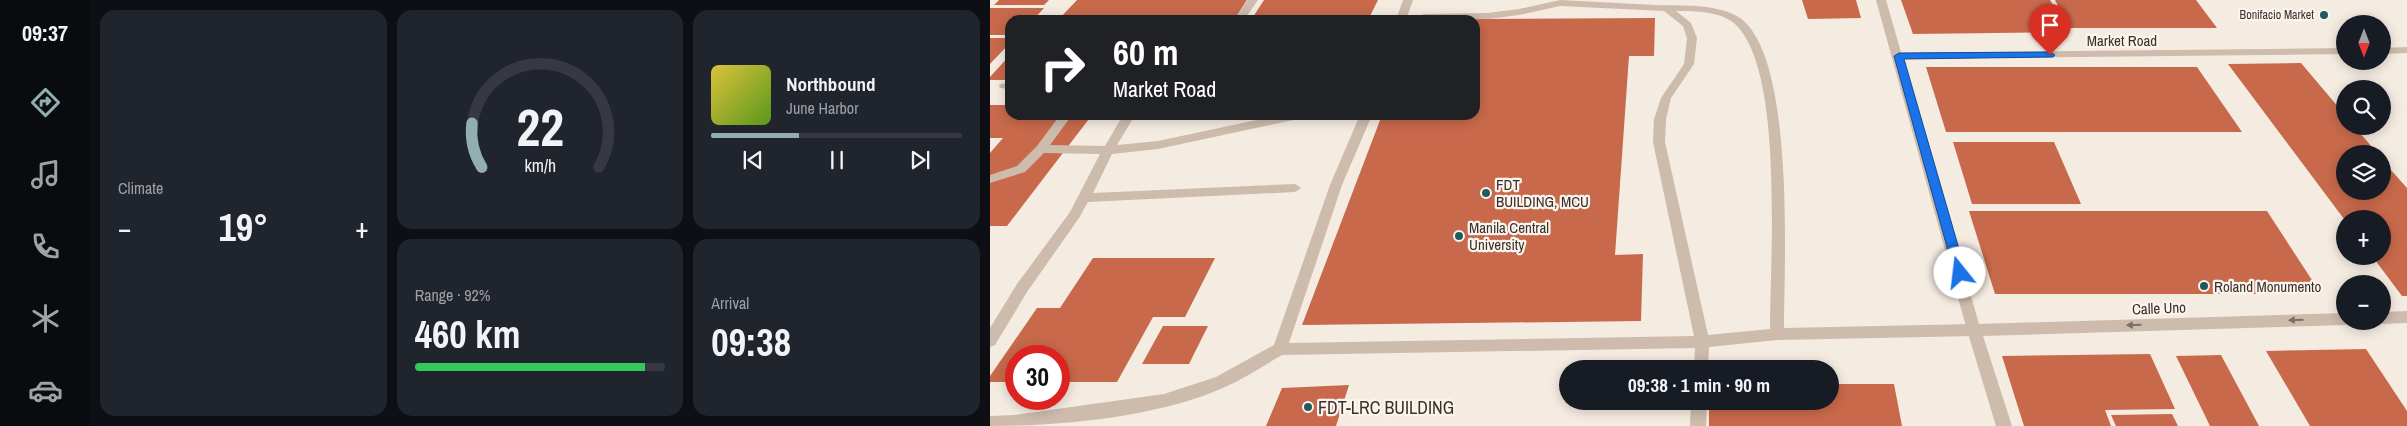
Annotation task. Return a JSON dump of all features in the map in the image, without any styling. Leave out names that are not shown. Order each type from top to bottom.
[{"type":"street","points":[[1242,15],[1253,0]]},
{"type":"street","points":[[1403,15],[1408,0]]},
{"type":"street","points":[[1882,0],[1974,330],[2004,426]]},
{"type":"street","points":[[1480,16],[1519,12],[1560,3],[1666,8],[1692,7],[1714,12],[1738,22],[1754,40],[1771,97],[1776,144],[1777,334]]},
{"type":"street","points":[[1666,8],[1688,25],[1692,38],[1689,64],[1666,98],[1660,118],[1659,142],[1702,342],[1701,360]]},
{"type":"street","points":[[2391,51],[2407,50]]},
{"type":"street","name":"Market Road","points":[[1899,56],[2336,51]]},
{"type":"street","points":[[990,179],[1021,169],[1041,149],[1062,120]]},
{"type":"street","points":[[990,341],[1022,288],[1075,215],[1108,150],[1126,120]]},
{"type":"street","points":[[1041,149],[1108,150],[1158,146],[1275,120]]},
{"type":"street","points":[[990,423],[1068,416],[1164,401],[1220,382],[1280,349],[1336,185],[1364,120]]},
{"type":"street","points":[[1084,198],[1295,188]]},
{"type":"street","points":[[2391,318],[2407,317]]},
{"type":"street","name":"Calle Uno","points":[[1280,349],[1702,342],[1777,334],[2336,319]]},
{"type":"street","points":[[1698,426],[1699,410]]},
{"type":"building","points":[[999,0],[1049,0],[1044,5],[994,5]]},
{"type":"building","points":[[1077,0],[1247,0],[1237,15],[1063,15]]},
{"type":"building","points":[[1264,0],[1378,0],[1370,15],[1254,15]]},
{"type":"building","points":[[1802,0],[1856,0],[1861,18],[1808,19]]},
{"type":"building","points":[[1901,0],[2050,0],[2068,32],[1913,34]]},
{"type":"building","points":[[2055,0],[2196,0],[2217,28],[2070,28]]},
{"type":"building","points":[[990,8],[1044,8],[1038,15],[1005,15],[1005,35],[990,35]]},
{"type":"building","name":"FDT BUILDING, MCU","points":[[1655,18],[1654,56],[1629,56],[1615,255],[1643,254],[1641,321],[1302,325],[1380,120],[1480,120],[1480,19]]},
{"type":"building","points":[[990,38],[1005,38],[1005,48],[990,64]]},
{"type":"building","points":[[1005,60],[1005,80],[990,80],[990,77]]},
{"type":"building","points":[[2301,63],[2336,104],[2336,135],[2362,135],[2370,145],[2336,145],[2336,200],[2391,200],[2391,170],[2407,188],[2407,296],[2402,296],[2391,281],[2391,275],[2386,275],[2379,265],[2391,265],[2391,210],[2337,210],[2228,64]]},
{"type":"building","points":[[1926,67],[2197,67],[2242,132],[1946,132]]},
{"type":"building","points":[[990,105],[1005,105],[1005,120],[1088,120],[1007,226],[990,226],[990,153],[1003,138],[990,138]]},
{"type":"building","points":[[1953,142],[2054,142],[2081,204],[1972,204]]},
{"type":"building","points":[[1969,211],[2267,211],[2321,294],[1995,294]]},
{"type":"building","points":[[1093,258],[1215,258],[1185,317],[1153,317],[1117,382],[1070,382],[1070,345],[1011,345],[1037,308],[1060,308]]},
{"type":"building","points":[[1163,326],[1208,326],[1189,364],[1142,364]]},
{"type":"building","points":[[2366,349],[2407,411],[2407,426],[2310,426],[2266,351]]},
{"type":"building","points":[[1005,354],[1005,382],[990,382],[990,376]]},
{"type":"building","points":[[2150,354],[2175,409],[2105,410],[2111,426],[2024,426],[2002,356]]},
{"type":"building","points":[[2221,355],[2259,426],[2210,426],[2176,356]]},
{"type":"building","points":[[1839,384],[1894,384],[1902,426],[1709,426],[1709,410],[1839,410]]},
{"type":"building","name":"FDT-LRC BUILDING","points":[[1349,385],[1336,426],[1266,426],[1282,388]]},
{"type":"building","points":[[2172,414],[2178,426],[2116,426],[2111,415]]},
{"type":"place","name":"Bonifacio Market","points":[[2324,15]]},
{"type":"place","name":"FDT BUILDING, MCU","points":[[1486,193]]},
{"type":"place","name":"Manila Central University","points":[[1459,236]]},
{"type":"place","name":"Roland Monumento","points":[[2204,286]]},
{"type":"place","name":"FDT-LRC BUILDING","points":[[1308,407]]},
{"type":"route","points":[[1960,273],[1899,56],[2050,55]]}]
